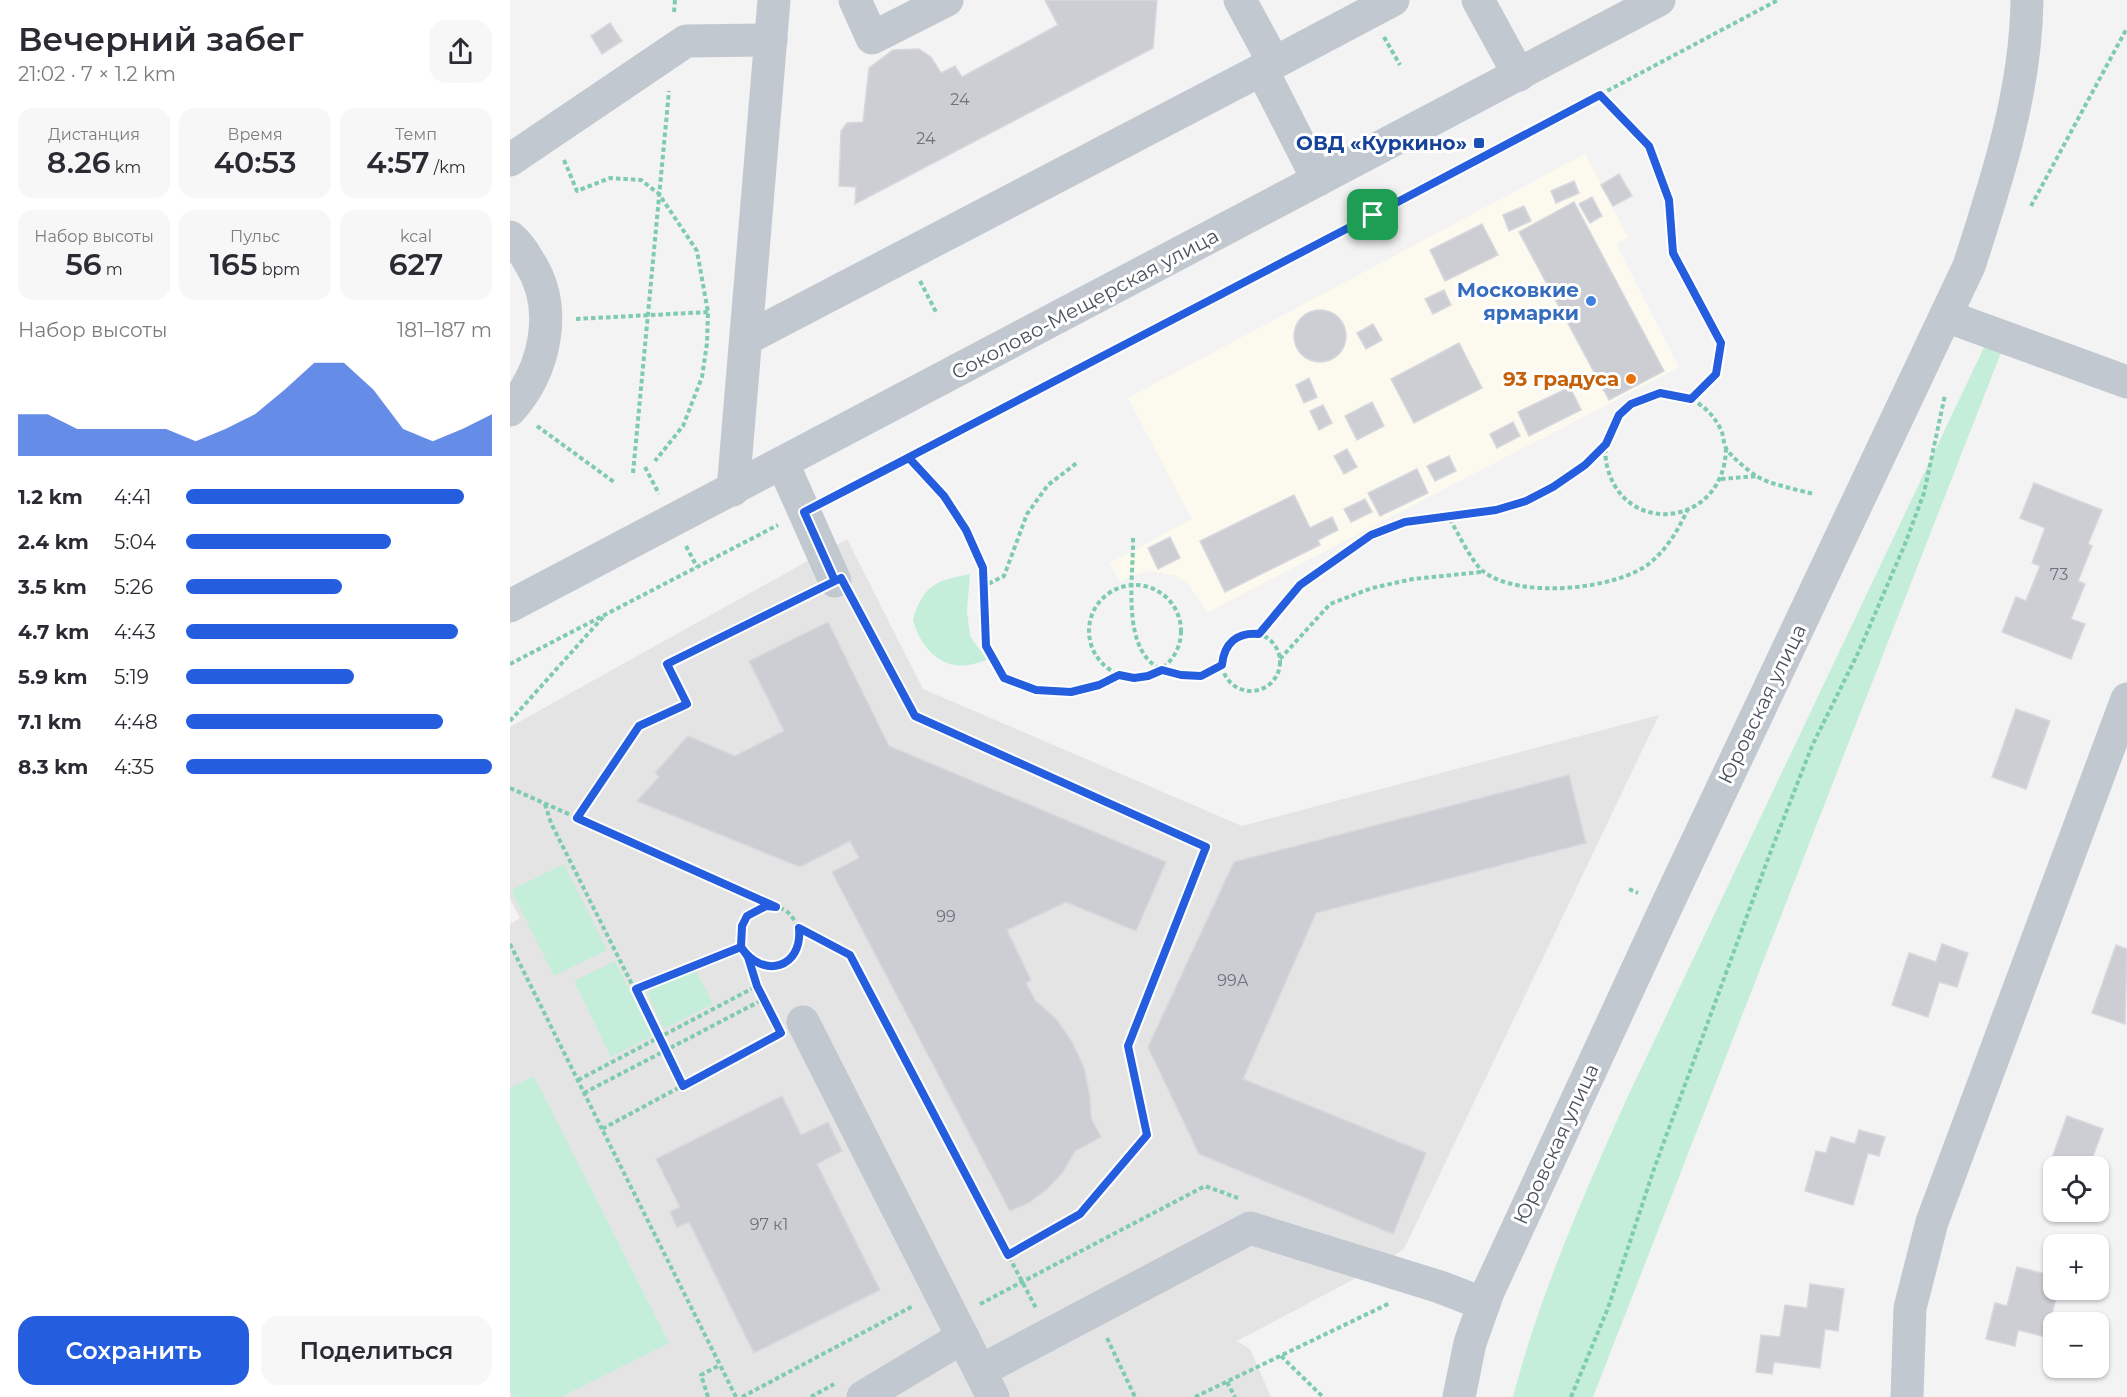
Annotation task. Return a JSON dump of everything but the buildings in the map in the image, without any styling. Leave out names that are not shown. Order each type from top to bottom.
[{"type":"street","points":[[734,490],[774,0]]},
{"type":"street","points":[[855,0],[872,38],[946,0]]},
{"type":"street","points":[[1240,0],[1318,180]]},
{"type":"street","points":[[746,339],[1392,0]]},
{"type":"street","points":[[1478,0],[1519,75]]},
{"type":"street","name":"Соколово-Мещерская улица","points":[[510,606],[734,490],[1659,0]]},
{"type":"street","name":"Юровская улица","points":[[1459,1397],[1470,1344],[1484,1304],[1675,886],[1969,266],[1994,191],[2010,130],[2027,19],[2027,0]]},
{"type":"street","points":[[510,160],[686,41],[771,40]]},
{"type":"street","points":[[510,237],[517,242],[538,276],[546,302],[545,342],[530,379],[520,416]]},
{"type":"street","points":[[1946,316],[2127,382]]},
{"type":"street","points":[[783,464],[835,581]]},
{"type":"street","points":[[1907,1397],[1910,1308],[1932,1222],[2127,699]]},
{"type":"street","points":[[803,1022],[986,1384],[1093,1311],[1250,1228],[1440,1287],[1484,1304]]},
{"type":"street","points":[[863,1397],[963,1337]]},
{"type":"path","points":[[633,473],[675,0]]},
{"type":"path","points":[[510,664],[909,458],[1778,0]]},
{"type":"path","points":[[2031,206],[2127,28]]},
{"type":"path","points":[[1600,95],[1649,146],[1669,200],[1673,253],[1721,343],[1716,374],[1691,399]]},
{"type":"path","points":[[566,165],[577,191],[599,181],[621,178],[641,180],[659,194],[697,251],[708,312],[707,343],[702,377],[683,426],[655,461]]},
{"type":"path","points":[[573,319],[708,312]]},
{"type":"path","points":[[1259,634],[1300,585],[1371,535],[1405,522],[1449,518],[1526,501],[1553,487],[1585,465],[1606,444],[1619,415],[1631,404],[1660,393],[1691,399],[1705,407],[1715,419],[1726,448],[1726,464],[1713,493],[1701,503],[1687,511],[1656,514],[1627,501],[1609,475],[1606,444]]},
{"type":"path","points":[[1571,1397],[1608,1308],[1654,1169],[1773,845],[1812,746],[1859,651],[1905,544],[1924,493],[1945,395]]},
{"type":"path","points":[[520,416],[614,482]]},
{"type":"path","points":[[1726,448],[1757,476]]},
{"type":"path","points":[[909,458],[944,496],[966,530],[983,568],[986,646],[1004,678],[1036,690],[1071,692],[1099,685],[1119,675]]},
{"type":"path","points":[[982,587],[1004,576],[1027,514],[1048,485],[1078,462]]},
{"type":"path","points":[[1721,479],[1757,476],[1813,494]]},
{"type":"path","points":[[1280,659],[1330,604],[1372,588],[1413,579],[1483,572],[1520,587],[1565,589],[1612,580],[1649,563],[1676,535],[1687,511]]},
{"type":"path","points":[[1449,518],[1483,572]]},
{"type":"path","points":[[1134,538],[1133,630],[1143,655],[1162,670],[1181,675],[1201,676],[1222,665]]},
{"type":"path","points":[[577,818],[639,726],[687,704],[667,664],[841,578],[915,716],[1206,847],[1128,1046],[1147,1135],[1080,1214],[1008,1255]]},
{"type":"path","points":[[1132,585],[1151,587],[1164,594],[1174,605],[1180,618],[1182,633],[1179,647],[1172,660],[1162,670],[1148,676],[1134,678],[1119,675],[1107,668],[1097,657],[1090,644],[1088,630],[1098,602],[1109,592],[1132,585]]},
{"type":"path","points":[[510,721],[606,613]]},
{"type":"path","points":[[1248,633],[1259,634],[1270,640],[1280,659],[1279,670],[1274,680],[1265,688],[1255,691],[1243,690],[1233,685],[1222,665],[1223,654],[1229,644],[1248,633]]},
{"type":"path","points":[[510,788],[786,911],[799,928],[850,955],[1039,1315]]},
{"type":"path","points":[[545,804],[551,824],[683,1086]]},
{"type":"path","points":[[776,907],[766,906],[747,916],[742,926],[741,947],[748,957],[757,964],[768,967],[780,965],[790,959],[797,950],[800,939],[799,928]]},
{"type":"path","points":[[510,944],[736,1397]]},
{"type":"path","points":[[636,989],[741,947]]},
{"type":"path","points":[[602,1129],[781,1033],[757,986],[748,957]]},
{"type":"path","points":[[578,1080],[757,986]]},
{"type":"path","points":[[585,1093],[764,999]]},
{"type":"path","points":[[742,1397],[940,1292]]},
{"type":"path","points":[[1195,1397],[1400,1299]]},
{"type":"path","points":[[1093,1311],[1135,1397]]},
{"type":"path","points":[[1281,1356],[1323,1397]]},
{"type":"path","points":[[708,1397],[700,1375],[720,1365]]},
{"type":"path","points":[[1227,1382],[1235,1397]]},
{"type":"shaded area","points":[[1585,154],[1628,237],[1616,244],[1679,367],[1208,612],[1187,583],[1174,575],[1147,571],[1119,581],[1110,563],[1192,519],[1128,398]]},
{"type":"shaded area","points":[[847,539],[923,689],[1242,826],[1659,715],[1404,1249],[1377,1267],[1237,1341],[1250,1349],[1271,1397],[510,1397],[510,924],[520,918],[510,899],[510,727]]},
{"type":"green space","points":[[1987,341],[2004,345],[1593,1397],[1513,1397],[1550,1282],[1579,1207],[1628,1096]]},
{"type":"green space","points":[[970,574],[967,611],[970,636],[987,660],[967,665],[955,665],[940,659],[927,648],[918,634],[913,619],[922,598],[933,586],[948,579]]},
{"type":"green space","points":[[564,864],[607,950],[554,976],[511,890]]},
{"type":"green space","points":[[615,961],[652,1036],[611,1057],[574,981]]},
{"type":"green space","points":[[694,967],[713,1004],[664,1029],[646,991]]},
{"type":"green space","points":[[534,1076],[669,1343],[561,1397],[513,1397],[510,1391],[510,1088]]},
{"type":"place","name":"ОВД «Куркино»","points":[[1479,143]]},
{"type":"place","name":"Московкие ярмарки","points":[[1591,301]]},
{"type":"place","name":"93 градуса","points":[[1631,379]]},
{"type":"route","points":[[1373,215],[1184,316],[804,512],[835,581],[667,664],[687,704],[639,726],[577,818],[776,907],[766,906],[747,916],[740,936],[741,947],[748,957],[757,986],[781,1033],[683,1086],[636,989],[741,947],[757,964],[768,967],[780,965],[790,959],[797,950],[800,939],[799,928],[850,955],[1008,1255],[1080,1214],[1096,1198],[1106,1181],[1147,1135],[1128,1046],[1206,847],[915,716],[841,578],[835,581],[822,553],[804,512],[909,458],[944,496],[966,530],[983,568],[982,600],[986,646],[1004,678],[1036,690],[1071,692],[1099,685],[1119,675],[1134,678],[1148,676],[1162,670],[1181,675],[1201,676],[1222,665],[1223,654],[1229,644],[1238,637],[1248,633],[1259,634],[1300,585],[1371,535],[1405,522],[1496,510],[1526,501],[1553,487],[1585,465],[1606,444],[1611,428],[1619,415],[1631,404],[1660,393],[1676,394],[1691,399],[1716,374],[1721,343],[1673,253],[1669,200],[1649,146],[1600,95],[1373,215]]}]
